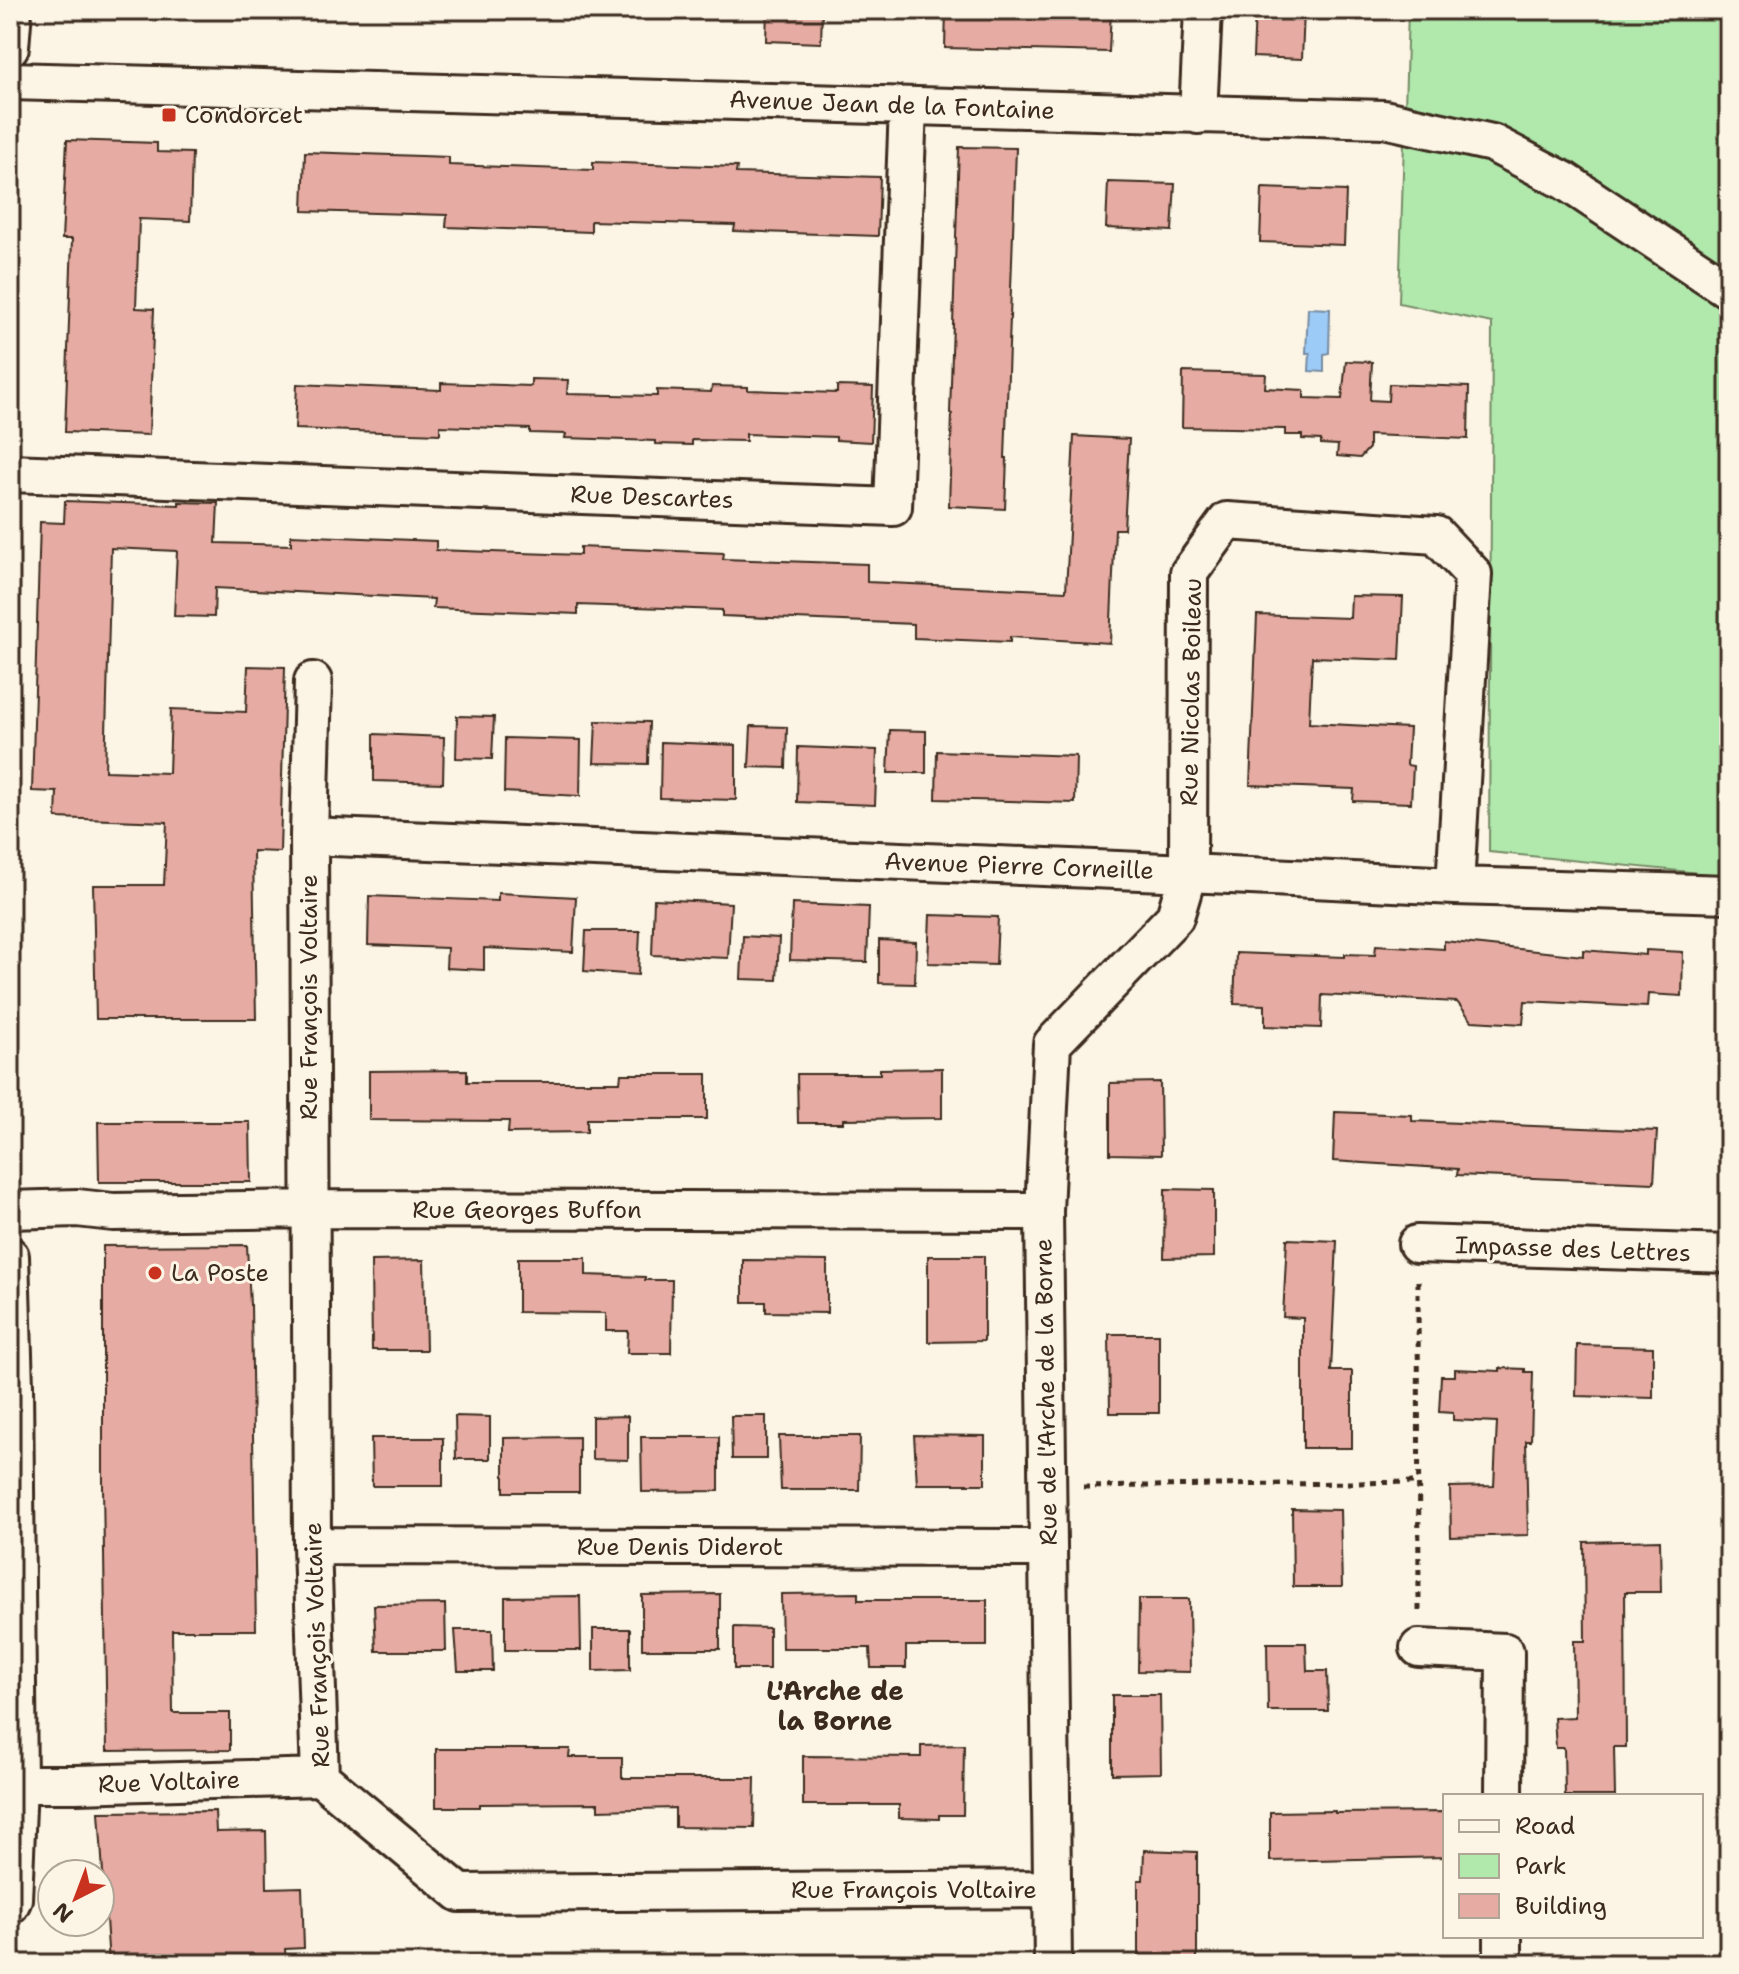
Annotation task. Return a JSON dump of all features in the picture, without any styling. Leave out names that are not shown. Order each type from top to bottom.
[{"type":"street","points":[[10,47],[13,10]]},
{"type":"street","points":[[1198,115],[1203,10]]},
{"type":"street","name":"Avenue Jean de la Fontaine","points":[[10,81],[1384,119],[1492,143],[1565,181],[1729,290]]},
{"type":"street","name":"Rue Descartes","points":[[10,473],[893,507],[908,106]]},
{"type":"street","name":"Rue Nicolas Boileau","points":[[1188,873],[1189,573],[1227,521],[1436,535],[1473,574],[1455,886]]},
{"type":"street","name":"Rue François Voltaire","points":[[313,681],[309,836],[312,1546],[320,1777],[460,1893],[1052,1889]]},
{"type":"street","name":"Avenue Pierre Corneille","points":[[309,836],[1455,886],[1729,894]]},
{"type":"street","name":"Rue de l'Arche de la Borne","points":[[1053,1964],[1044,1211],[1052,1044],[1175,917],[1188,873]]},
{"type":"street","name":"Rue Georges Buffon","points":[[10,1210],[1044,1211]]},
{"type":"street","name":"Impasse des Lettres","points":[[1417,1244],[1729,1254]]},
{"type":"street","points":[[10,1256],[18,1784],[13,1899],[10,1905]]},
{"type":"street","name":"Rue Denis Diderot","points":[[312,1546],[1048,1548]]},
{"type":"street","points":[[1419,1648],[1505,1652],[1504,1794]]},
{"type":"street","name":"Rue Voltaire","points":[[18,1784],[320,1777]]},
{"type":"street","points":[[1503,1938],[1503,1964]]},
{"type":"path","points":[[1417,1244],[1419,1648]]},
{"type":"path","points":[[1047,1488],[1418,1482]]},
{"type":"green space","points":[[1408,10],[1729,10],[1729,876],[1489,852],[1492,323],[1399,303]]},
{"type":"water","points":[[1308,308],[1330,309],[1329,353],[1324,354],[1324,372],[1309,371],[1310,353],[1306,353]]},
{"type":"building","points":[[767,10],[822,10],[821,43],[766,41]]},
{"type":"building","points":[[946,10],[1111,10],[1109,52],[945,48]]},
{"type":"building","points":[[1255,10],[1304,10],[1302,59],[1253,57]]},
{"type":"building","points":[[67,140],[157,143],[157,152],[192,153],[190,221],[139,219],[136,308],[154,309],[149,435],[65,432],[72,239],[62,239]]},
{"type":"building","points":[[959,147],[1016,148],[1005,509],[949,506]]},
{"type":"building","points":[[305,152],[449,157],[449,165],[593,170],[593,162],[737,167],[736,173],[880,177],[878,236],[734,231],[735,225],[591,221],[591,232],[446,227],[447,215],[303,211]]},
{"type":"building","points":[[1108,182],[1175,184],[1172,231],[1106,228]]},
{"type":"building","points":[[1262,188],[1346,191],[1344,245],[1260,242]]},
{"type":"building","points":[[1346,361],[1372,362],[1370,400],[1388,401],[1389,384],[1469,387],[1468,439],[1369,435],[1369,448],[1360,458],[1337,456],[1338,445],[1302,439],[1302,435],[1285,435],[1285,429],[1182,427],[1183,372],[1266,374],[1265,388],[1304,390],[1304,398],[1342,399]]},
{"type":"building","points":[[531,379],[568,380],[567,394],[657,396],[657,390],[711,392],[712,386],[837,393],[837,386],[873,387],[871,442],[836,440],[836,437],[746,434],[746,441],[692,440],[692,445],[565,438],[566,434],[530,433],[530,429],[440,426],[440,434],[295,429],[297,384],[441,390],[441,383],[531,386]]},
{"type":"building","points":[[1074,436],[1129,439],[1124,529],[1115,529],[1110,643],[1010,637],[1010,642],[914,638],[914,624],[722,616],[722,610],[578,605],[578,614],[433,608],[434,599],[215,588],[214,617],[174,616],[177,551],[111,548],[105,771],[169,773],[171,709],[246,712],[248,666],[285,667],[280,852],[253,851],[256,1019],[96,1019],[93,885],[164,885],[167,822],[56,818],[57,792],[32,791],[40,522],[64,523],[65,501],[179,505],[179,502],[218,503],[216,543],[291,545],[291,535],[436,541],[436,550],[580,555],[580,547],[724,553],[723,559],[867,564],[867,582],[1066,591]]},
{"type":"building","points":[[1351,596],[1403,597],[1400,660],[1312,657],[1309,723],[1409,728],[1407,765],[1413,766],[1411,803],[1353,801],[1354,789],[1250,785],[1257,615],[1350,618]]},
{"type":"building","points":[[457,716],[494,717],[492,759],[456,758]]},
{"type":"building","points":[[596,721],[649,722],[648,764],[594,763]]},
{"type":"building","points":[[751,726],[787,727],[786,768],[749,767]]},
{"type":"building","points":[[890,730],[926,731],[926,773],[888,773]]},
{"type":"building","points":[[374,734],[444,737],[443,783],[374,781]]},
{"type":"building","points":[[505,738],[581,740],[580,796],[504,792]]},
{"type":"building","points":[[661,742],[736,745],[736,800],[660,798]]},
{"type":"building","points":[[798,747],[877,750],[875,805],[797,802]]},
{"type":"building","points":[[937,751],[1076,756],[1075,803],[936,799]]},
{"type":"building","points":[[498,893],[576,897],[573,952],[484,948],[484,970],[446,968],[447,948],[368,945],[369,896],[498,901]]},
{"type":"building","points":[[654,899],[731,903],[728,958],[652,955]]},
{"type":"building","points":[[792,904],[869,907],[867,962],[790,960]]},
{"type":"building","points":[[930,915],[998,917],[996,965],[928,963]]},
{"type":"building","points":[[586,931],[640,931],[638,975],[584,971]]},
{"type":"building","points":[[743,936],[779,938],[777,980],[741,979]]},
{"type":"building","points":[[879,940],[916,942],[915,984],[879,983]]},
{"type":"building","points":[[1444,941],[1583,956],[1583,950],[1646,955],[1646,950],[1683,952],[1682,996],[1648,994],[1647,1007],[1525,1001],[1523,1024],[1472,1021],[1457,1002],[1322,995],[1321,1028],[1265,1026],[1265,1005],[1234,1004],[1236,953],[1345,957],[1345,954],[1375,955],[1376,945],[1444,949]]},
{"type":"building","points":[[942,1068],[942,1118],[843,1119],[843,1123],[798,1123],[797,1074],[880,1074],[880,1069]]},
{"type":"building","points":[[467,1070],[467,1082],[620,1082],[621,1074],[707,1074],[707,1119],[587,1119],[587,1132],[508,1133],[509,1121],[369,1120],[369,1071]]},
{"type":"building","points":[[1160,1082],[1161,1155],[1110,1154],[1110,1083]]},
{"type":"building","points":[[1335,1112],[1412,1115],[1412,1121],[1657,1131],[1654,1183],[1457,1175],[1458,1169],[1333,1161]]},
{"type":"building","points":[[98,1122],[250,1122],[251,1182],[99,1182]]},
{"type":"building","points":[[1165,1189],[1214,1190],[1214,1257],[1164,1258]]},
{"type":"building","points":[[1287,1239],[1337,1241],[1331,1371],[1352,1371],[1352,1448],[1303,1448],[1303,1318],[1283,1317]]},
{"type":"building","points":[[247,1245],[251,1305],[256,1630],[172,1630],[173,1713],[230,1713],[230,1750],[107,1751],[103,1246]]},
{"type":"building","points":[[928,1256],[984,1256],[984,1341],[928,1342]]},
{"type":"building","points":[[518,1258],[586,1258],[586,1275],[672,1280],[671,1353],[627,1353],[628,1331],[606,1331],[606,1313],[518,1312]]},
{"type":"building","points":[[424,1260],[426,1350],[372,1350],[371,1261]]},
{"type":"building","points":[[743,1260],[827,1261],[827,1313],[766,1312],[766,1302],[743,1302]]},
{"type":"building","points":[[1109,1334],[1159,1334],[1159,1413],[1110,1413]]},
{"type":"building","points":[[1577,1345],[1653,1347],[1653,1398],[1576,1396]]},
{"type":"building","points":[[1500,1368],[1533,1372],[1531,1441],[1526,1441],[1528,1535],[1451,1537],[1450,1487],[1494,1486],[1497,1422],[1453,1420],[1453,1413],[1439,1412],[1441,1376],[1455,1376],[1455,1369],[1500,1371]]},
{"type":"building","points":[[455,1416],[490,1417],[490,1459],[456,1459]]},
{"type":"building","points":[[628,1416],[628,1460],[592,1459],[592,1417]]},
{"type":"building","points":[[731,1416],[766,1416],[766,1459],[732,1459]]},
{"type":"building","points":[[914,1435],[985,1436],[985,1484],[917,1484]]},
{"type":"building","points":[[779,1436],[860,1436],[859,1490],[781,1490]]},
{"type":"building","points":[[579,1437],[579,1492],[504,1492],[504,1438]]},
{"type":"building","points":[[641,1437],[719,1437],[719,1491],[642,1492]]},
{"type":"building","points":[[371,1438],[443,1438],[443,1486],[372,1486]]},
{"type":"building","points":[[1292,1509],[1340,1510],[1342,1587],[1293,1587]]},
{"type":"building","points":[[1660,1540],[1661,1592],[1625,1592],[1626,1747],[1614,1747],[1615,1794],[1565,1794],[1564,1748],[1556,1748],[1554,1718],[1575,1717],[1574,1641],[1585,1641],[1584,1542]]},
{"type":"building","points":[[858,1593],[858,1600],[987,1600],[987,1646],[906,1646],[906,1668],[871,1668],[870,1648],[782,1648],[781,1594]]},
{"type":"building","points":[[720,1594],[720,1649],[642,1649],[642,1595]]},
{"type":"building","points":[[580,1596],[581,1650],[505,1650],[505,1597]]},
{"type":"building","points":[[1139,1599],[1189,1599],[1190,1672],[1138,1671]]},
{"type":"building","points":[[445,1604],[446,1651],[376,1651],[374,1605]]},
{"type":"building","points":[[734,1627],[769,1628],[769,1669],[734,1669]]},
{"type":"building","points":[[593,1629],[630,1629],[630,1670],[593,1671]]},
{"type":"building","points":[[455,1630],[492,1630],[493,1671],[458,1671]]},
{"type":"building","points":[[1267,1643],[1306,1643],[1307,1671],[1327,1671],[1328,1711],[1268,1711]]},
{"type":"building","points":[[1112,1695],[1160,1695],[1161,1773],[1112,1774]]},
{"type":"building","points":[[964,1745],[963,1815],[939,1815],[939,1819],[899,1818],[899,1805],[803,1805],[803,1756],[921,1757],[921,1746]]},
{"type":"building","points":[[436,1749],[570,1749],[569,1757],[622,1757],[622,1778],[755,1778],[754,1828],[675,1827],[675,1808],[598,1810],[598,1803],[436,1807]]},
{"type":"building","points":[[215,1811],[216,1832],[266,1831],[267,1888],[302,1887],[304,1948],[285,1949],[286,1964],[109,1964],[107,1938],[116,1938],[116,1858],[102,1858],[99,1812]]},
{"type":"building","points":[[1270,1812],[1443,1812],[1443,1857],[1270,1861]]},
{"type":"building","points":[[1144,1850],[1197,1852],[1197,1964],[1138,1964],[1138,1880],[1143,1880]]},
{"type":"place","name":"Condorcet","points":[[169,115]]},
{"type":"place","name":"La Poste","points":[[155,1273]]},
{"type":"district","name":"L'Arche de la Borne","points":[[835,1706]]}]
